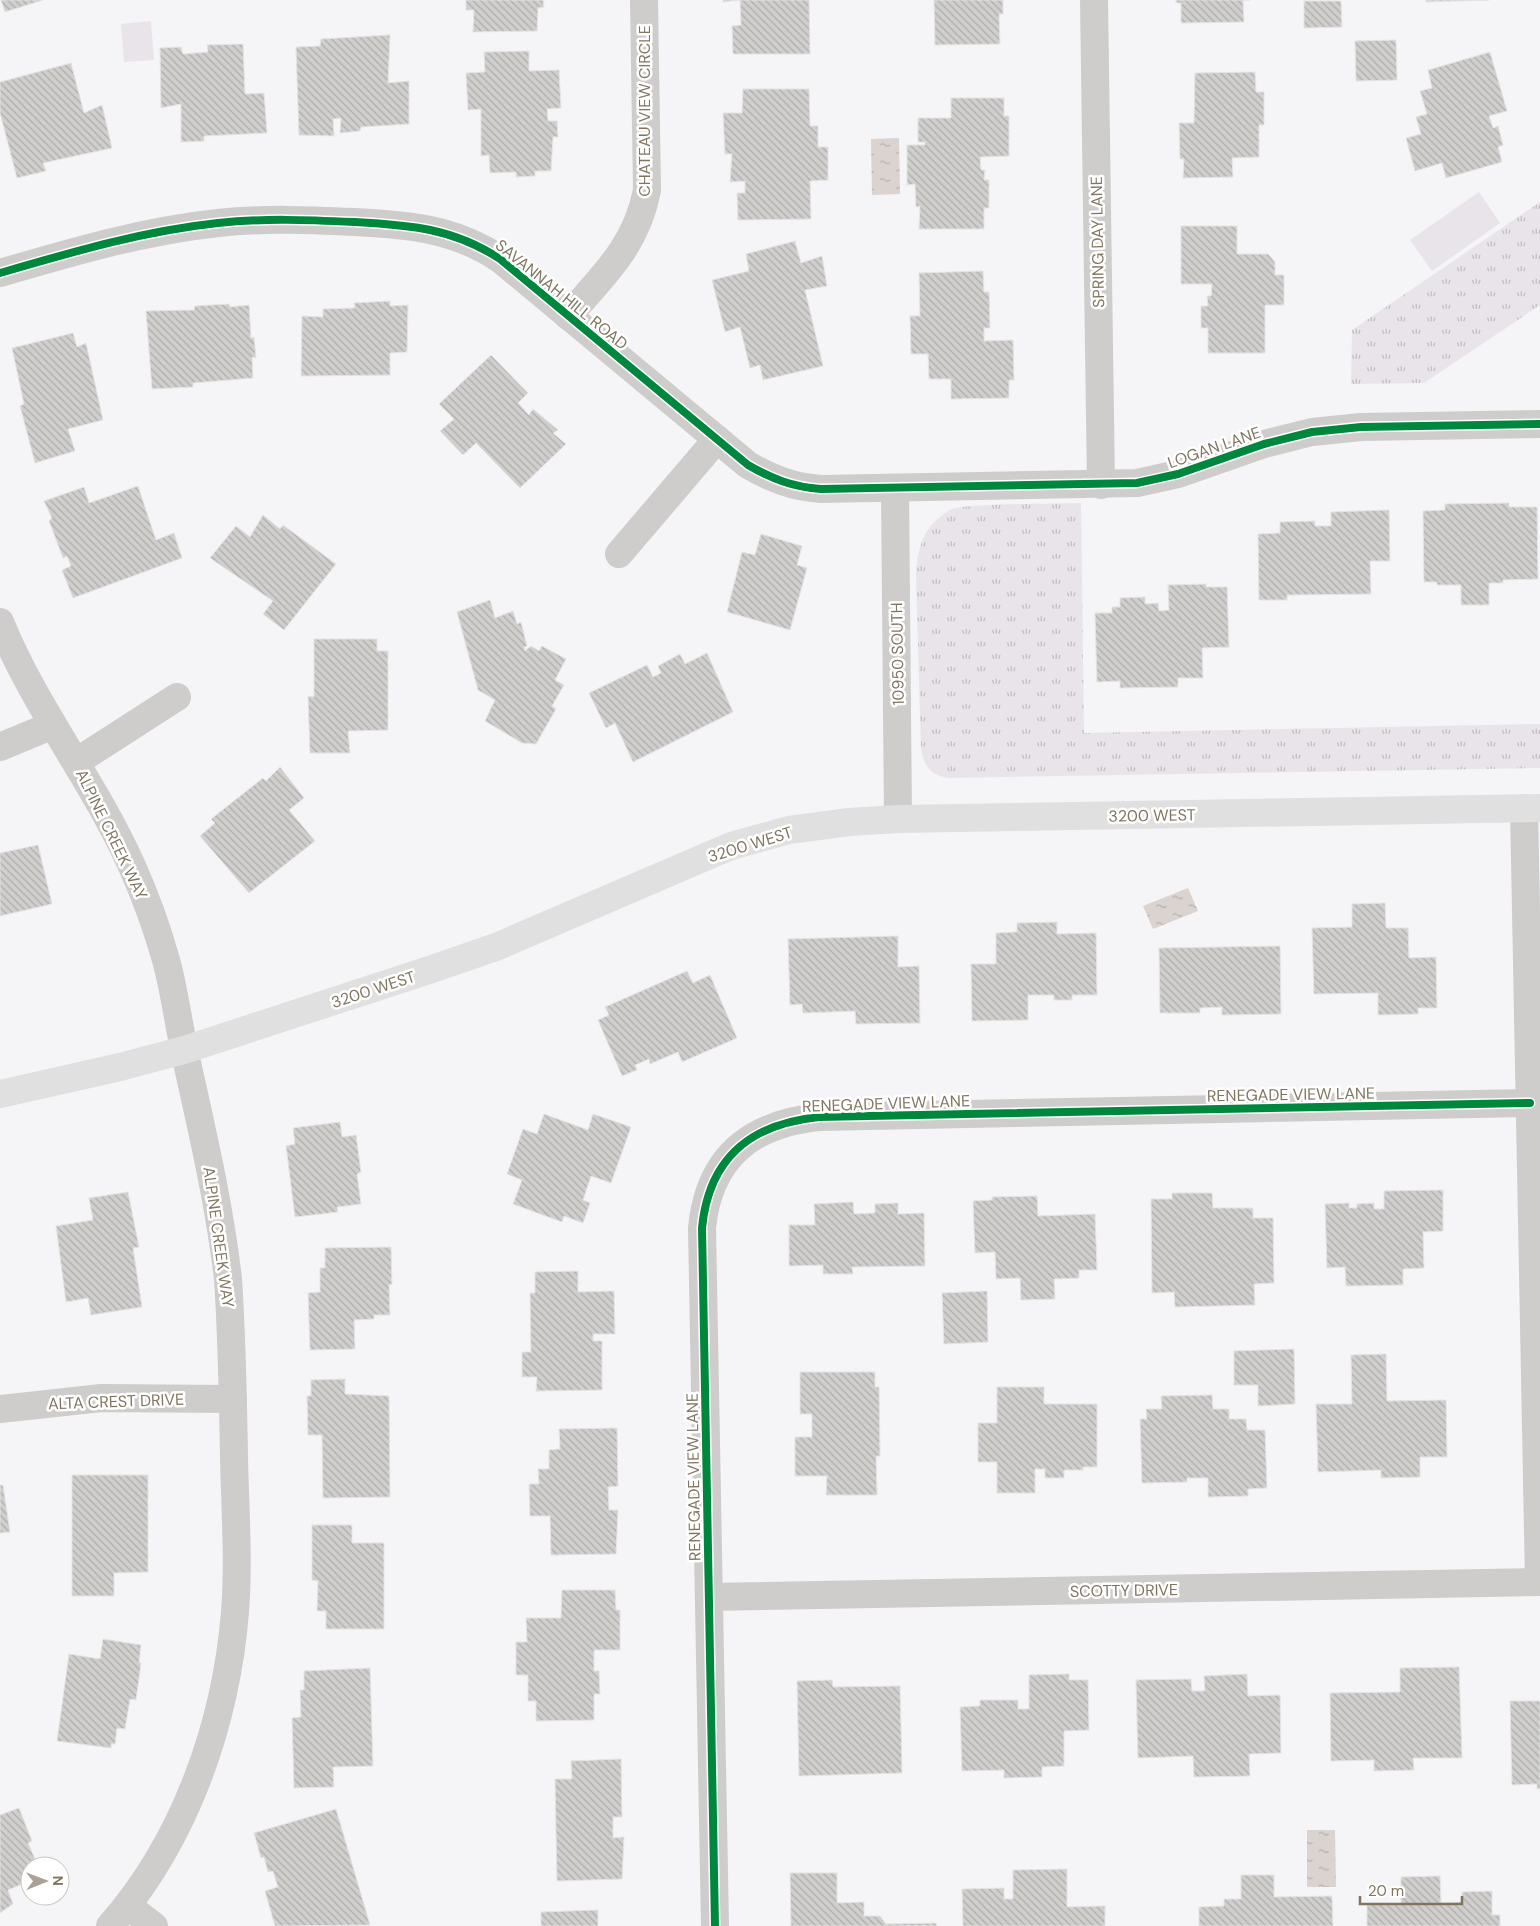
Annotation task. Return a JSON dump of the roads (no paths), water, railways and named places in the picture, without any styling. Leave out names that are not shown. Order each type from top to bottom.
[{"type":"street","name":"CHATEAU VIEW CIRCLE","points":[[568,316],[626,248],[643,210],[646,190],[644,0]]},
{"type":"street","name":"SPRING DAY LANE","points":[[1094,0],[1101,485]]},
{"type":"street","name":"SAVANNAH HILL ROAD","points":[[0,273],[95,245],[176,228],[220,223],[315,220],[415,226],[450,234],[482,247],[500,259],[748,465],[783,483],[821,489],[895,488]]},
{"type":"street","name":"LOGAN LANE","points":[[895,488],[1101,485],[1160,480],[1203,467],[1264,444],[1336,428],[1540,424]]},
{"type":"street","points":[[619,554],[717,439]]},
{"type":"street","name":"10950 SOUTH","points":[[895,488],[898,819]]},
{"type":"street","name":"ALPINE CREEK WAY","points":[[0,622],[28,683],[52,726],[88,779],[131,864],[149,909],[166,961],[202,1126],[224,1242],[231,1317],[237,1565],[230,1655],[222,1699],[210,1743],[190,1796],[174,1830],[128,1906],[110,1926]]},
{"type":"street","points":[[76,762],[177,697]]},
{"type":"street","points":[[0,747],[52,726]]},
{"type":"street","points":[[1532,808],[1530,1103],[1540,1582]]},
{"type":"street","name":"3200 WEST","points":[[0,1094],[128,1066],[184,1050],[496,947],[730,846],[789,830],[849,822],[898,819],[1532,808]]},
{"type":"street","name":"RENEGADE VIEW LANE","points":[[715,1926],[702,1228],[708,1193],[720,1168],[733,1152],[752,1137],[773,1126],[795,1120],[819,1117],[1530,1103]]},
{"type":"street","name":"ALTA CREST DRIVE","points":[[0,1409],[100,1398],[233,1399]]},
{"type":"street","name":"SCOTTY DRIVE","points":[[708,1597],[1540,1582]]},
{"type":"street","points":[[128,1906],[154,1926]]},
{"type":"water","points":[[899,138],[900,194],[872,195],[871,139]]},
{"type":"water","points":[[1188,888],[1198,911],[1153,929],[1143,906]]},
{"type":"water","points":[[1307,1830],[1335,1830],[1336,1887],[1307,1887]]}]
